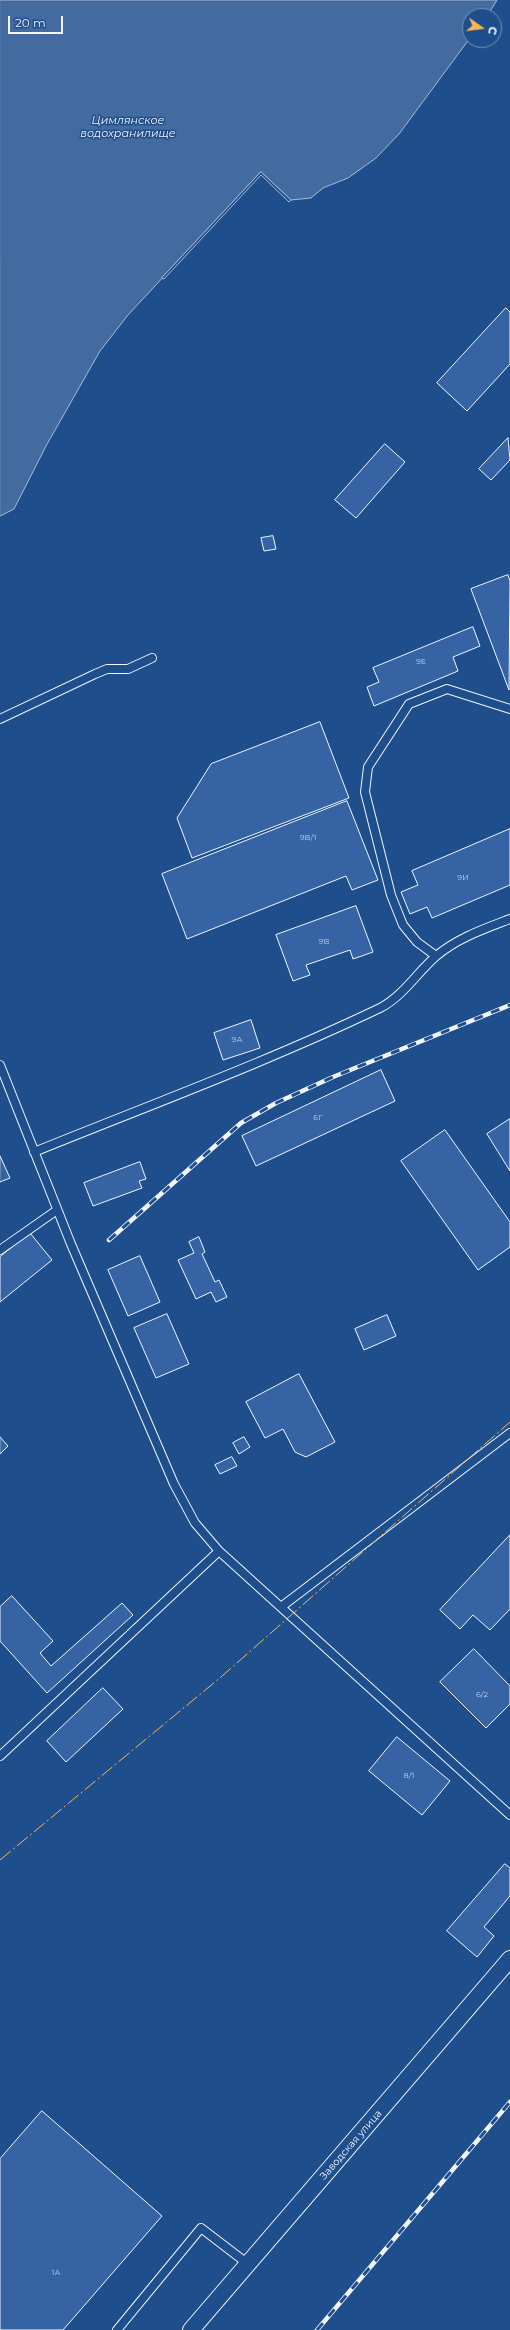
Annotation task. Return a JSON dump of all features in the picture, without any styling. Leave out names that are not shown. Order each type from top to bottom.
[{"type":"street","name":"Заводская улица","points":[[192,2330],[510,1959]]},
{"type":"lane","points":[[0,718],[107,669],[128,669],[152,658]]},
{"type":"lane","points":[[436,956],[417,942],[403,925],[391,895],[365,792],[368,767],[409,704],[447,690],[510,709]]},
{"type":"lane","points":[[34,1152],[284,1051],[382,1007],[404,988],[436,956],[469,934],[510,919]]},
{"type":"lane","points":[[0,1065],[57,1210],[174,1484],[195,1523],[219,1551],[510,1815]]},
{"type":"lane","points":[[0,1250],[57,1210]]},
{"type":"lane","points":[[281,1607],[510,1433]]},
{"type":"lane","points":[[0,1756],[219,1551]]},
{"type":"lane","points":[[117,2330],[201,2228],[248,2264]]},
{"type":"water","name":"Цимлянское водохранилище","points":[[0,0],[497,0],[492,8],[462,8],[463,48],[399,134],[376,158],[348,178],[323,188],[311,198],[291,200],[261,172],[128,315],[100,351],[46,446],[14,509],[0,516]]},
{"type":"pier","points":[[261,172],[291,200],[289,202],[261,175],[164,279],[162,278]]},
{"type":"building","points":[[506,308],[510,312],[510,364],[467,411],[437,383]]},
{"type":"building","points":[[508,438],[510,460],[491,480],[479,469]]},
{"type":"building","points":[[385,444],[405,462],[356,518],[335,500]]},
{"type":"building","points":[[273,536],[276,549],[264,551],[261,538]]},
{"type":"building","points":[[508,575],[510,581],[509,690],[471,589]]},
{"type":"building","points":[[473,627],[480,646],[453,657],[458,671],[374,706],[367,687],[379,682],[373,668]]},
{"type":"building","points":[[320,722],[349,798],[192,858],[177,818],[211,764]]},
{"type":"building","points":[[347,801],[378,880],[352,890],[346,876],[187,939],[162,874]]},
{"type":"building","points":[[510,829],[510,885],[432,918],[427,907],[410,914],[401,892],[418,885],[412,871]]},
{"type":"building","points":[[356,906],[373,952],[353,959],[350,950],[306,965],[310,975],[293,981],[276,935]]},
{"type":"building","points":[[251,1020],[260,1048],[223,1060],[214,1033]]},
{"type":"building","points":[[381,1070],[395,1101],[256,1166],[242,1136]]},
{"type":"building","points":[[510,1119],[510,1171],[487,1134]]},
{"type":"building","points":[[445,1130],[510,1222],[510,1247],[478,1270],[401,1161]]},
{"type":"building","points":[[0,1156],[10,1178],[0,1182]]},
{"type":"building","points":[[140,1162],[146,1179],[139,1181],[142,1188],[93,1206],[84,1183]]},
{"type":"building","points":[[30,1233],[52,1260],[0,1302],[0,1257]]},
{"type":"building","points":[[199,1237],[205,1252],[202,1254],[215,1282],[219,1280],[227,1297],[216,1302],[211,1292],[196,1299],[178,1260],[194,1253],[189,1242]]},
{"type":"building","points":[[140,1256],[160,1302],[128,1316],[108,1270]]},
{"type":"building","points":[[167,1314],[189,1364],[156,1378],[134,1328]]},
{"type":"building","points":[[387,1315],[396,1336],[364,1350],[355,1329]]},
{"type":"building","points":[[299,1374],[335,1442],[306,1457],[295,1452],[283,1429],[265,1438],[246,1402]]},
{"type":"building","points":[[0,1437],[8,1446],[0,1454]]},
{"type":"building","points":[[244,1437],[250,1447],[239,1454],[233,1443]]},
{"type":"building","points":[[232,1457],[237,1466],[220,1474],[215,1465]]},
{"type":"building","points":[[510,1535],[510,1609],[490,1630],[473,1615],[460,1629],[440,1610]]},
{"type":"building","points":[[12,1596],[53,1641],[40,1653],[51,1666],[122,1603],[133,1615],[47,1693],[0,1641],[0,1607]]},
{"type":"building","points":[[474,1649],[510,1686],[510,1704],[486,1728],[440,1682]]},
{"type":"building","points":[[103,1688],[123,1709],[66,1762],[47,1741]]},
{"type":"building","points":[[397,1737],[450,1781],[422,1815],[369,1771]]},
{"type":"building","points":[[505,1864],[510,1868],[510,1896],[484,1927],[494,1936],[477,1957],[447,1931]]},
{"type":"building","points":[[42,2111],[162,2216],[63,2330],[0,2330],[0,2159]]},
{"type":"railway","points":[[109,1240],[241,1123],[276,1103],[333,1077],[510,1005]]},
{"type":"railway","points":[[317,2330],[510,2102]]},
{"type":"power","points":[[0,1860],[221,1677],[510,1422]]}]
